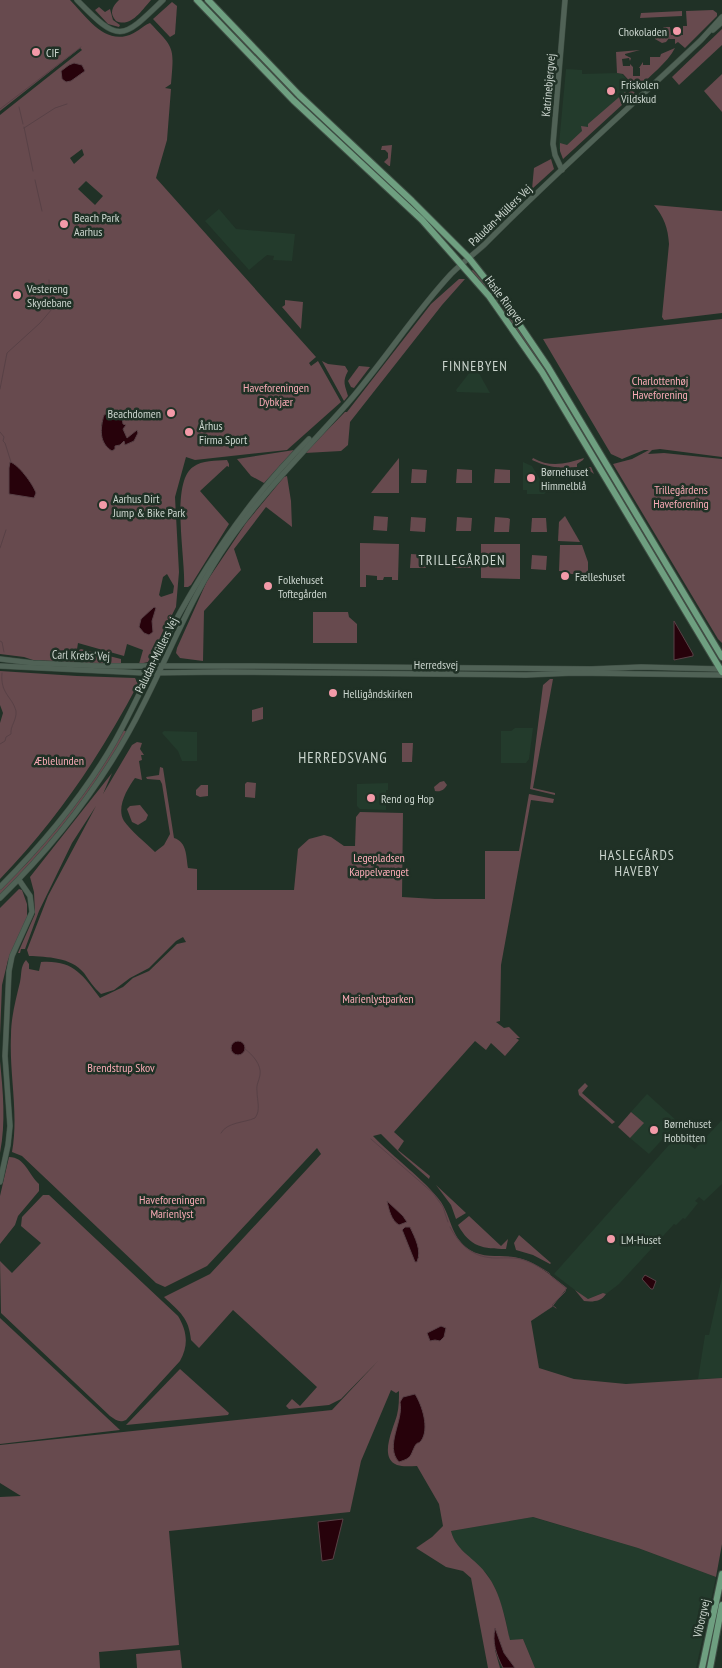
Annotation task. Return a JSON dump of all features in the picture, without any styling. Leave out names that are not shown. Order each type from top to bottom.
[{"type":"main road","name":"Hasle Ringvej","points":[[197,0],[293,100],[422,220],[500,310],[534,359],[722,671]]},
{"type":"main road","name":"Hasle Ringvej","points":[[208,0],[293,89],[412,200],[470,258],[506,305],[548,367],[722,657]]},
{"type":"main road","name":"Viborgvej","points":[[702,1668],[722,1574]]},
{"type":"main road","name":"Viborgvej","points":[[710,1668],[722,1605]]},
{"type":"street","points":[[78,0],[103,26],[118,32],[137,26],[163,0]]},
{"type":"street","name":"Katrinebjergvej","points":[[562,170],[555,155],[553,144],[565,0]]},
{"type":"street","name":"Paludan-Müllers Vej","points":[[701,40],[722,16]]},
{"type":"street","name":"Paludan-Müllers Vej","points":[[0,898],[19,880],[56,838],[99,781],[129,732],[199,588],[229,540],[265,493],[354,395],[429,299],[454,271],[722,22]]},
{"type":"street","name":"Paludan-Müllers Vej","points":[[0,887],[45,839],[86,786],[126,721],[195,586],[236,526],[290,458],[330,421]]},
{"type":"street","name":"Carl Krebs' Vej","points":[[0,659],[67,665],[162,666]]},
{"type":"street","name":"Carl Krebs' Vej","points":[[0,666],[149,673]]},
{"type":"street","name":"Herredsvej","points":[[162,666],[641,667],[722,671]]},
{"type":"street","name":"Herredsvej","points":[[149,673],[533,675],[722,671]]},
{"type":"street","points":[[0,1182],[10,1126],[5,1056],[9,971],[12,956],[32,912],[30,896],[19,880]]},
{"type":"shaded area","points":[[74,63],[82,65],[85,71],[71,81],[66,82],[62,79],[61,71]]},
{"type":"shaded area","points":[[566,69],[582,70],[582,74],[622,74],[633,86],[562,150],[559,149],[559,144]]},
{"type":"shaded area","points":[[219,209],[236,229],[295,234],[292,261],[273,260],[274,256],[267,255],[249,270],[205,221]]},
{"type":"shaded area","points":[[474,367],[490,393],[457,392],[456,390]]},
{"type":"shaded area","points":[[108,413],[109,418],[113,419],[115,415],[119,414],[123,424],[126,425],[123,429],[127,438],[137,430],[138,433],[134,441],[125,445],[124,441],[120,445],[115,446],[115,449],[112,451],[105,444],[102,435],[104,415]]},
{"type":"shaded area","points":[[10,462],[17,466],[29,480],[36,493],[34,498],[9,494]]},
{"type":"shaded area","name":"Børnehuset Himmelblå","points":[[523,462],[532,466],[547,491],[544,494],[527,494],[527,490],[523,490]]},
{"type":"shaded area","points":[[154,607],[156,608],[152,621],[153,632],[149,635],[144,633],[139,627],[141,619]]},
{"type":"shaded area","points":[[674,621],[693,654],[693,656],[674,660]]},
{"type":"shaded area","points":[[515,728],[533,728],[529,759],[526,763],[501,763],[501,731],[511,731]]},
{"type":"shaded area","points":[[164,731],[197,732],[197,761],[182,761],[178,751],[162,733]]},
{"type":"shaded area","name":"Rend og Hop","points":[[388,783],[386,810],[360,809],[357,806],[357,784]]},
{"type":"shaded area","points":[[238,1041],[243,1043],[245,1048],[243,1053],[238,1055],[233,1053],[231,1048],[233,1043]]},
{"type":"shaded area","name":"Børnehuset Hobbitten","points":[[647,1094],[678,1122],[649,1154],[630,1138],[643,1123],[631,1112]]},
{"type":"shaded area","points":[[722,1120],[722,1184],[704,1201],[699,1197],[695,1201],[698,1203],[685,1219],[683,1218],[676,1225],[674,1224],[619,1284],[606,1294],[603,1293],[588,1299],[554,1274],[677,1136],[695,1149]]},
{"type":"shaded area","points":[[387,1201],[407,1222],[399,1225],[396,1223]]},
{"type":"shaded area","points":[[405,1227],[410,1227],[417,1244],[419,1253],[417,1262],[415,1262],[402,1230]]},
{"type":"shaded area","points":[[645,1275],[656,1281],[653,1289],[642,1279]]},
{"type":"shaded area","points":[[722,1277],[722,1378],[698,1379],[705,1335],[709,1335]]},
{"type":"shaded area","points":[[441,1326],[446,1328],[444,1337],[440,1341],[430,1341],[427,1333]]},
{"type":"shaded area","points":[[415,1394],[424,1417],[424,1436],[410,1456],[399,1462],[393,1449],[400,1402],[403,1397]]},
{"type":"shaded area","points":[[532,1517],[638,1548],[716,1577],[696,1668],[535,1668],[523,1639],[510,1641],[505,1617],[496,1590],[487,1574],[454,1543],[451,1531]]},
{"type":"shaded area","points":[[343,1519],[333,1559],[322,1561],[318,1522]]},
{"type":"shaded area","points":[[495,1628],[504,1653],[515,1668],[503,1668],[498,1658],[494,1639]]},
{"type":"green space","name":"Haveforeningen Dybkjær","points":[[0,0],[70,0],[95,26],[109,35],[117,37],[130,35],[150,23],[164,38],[171,49],[172,55],[171,84],[165,88],[171,89],[167,140],[156,178],[316,357],[309,363],[311,366],[318,361],[341,402],[287,450],[195,460],[186,457],[175,497],[179,572],[176,607],[148,662],[139,664],[143,650],[127,644],[124,656],[78,643],[75,662],[33,660],[0,654],[0,115],[82,50],[80,48],[0,111]],"holes":[[[82,149],[84,155],[74,164],[70,158]],[[86,181],[103,196],[95,205],[78,189]],[[108,414],[109,418],[122,418],[127,438],[130,437],[134,441],[125,445],[124,441],[115,446],[103,441],[101,428],[104,415]],[[167,574],[174,586],[173,593],[161,597],[159,595],[163,577]]]},
{"type":"green space","points":[[119,0],[151,0],[136,17],[121,23],[116,21],[112,13]]},
{"type":"green space","points":[[172,2],[177,6],[175,34],[170,37],[153,19]]},
{"type":"green space","points":[[99,7],[105,12],[110,9],[113,20],[120,25],[119,27],[108,24],[95,10]]},
{"type":"green space","points":[[713,10],[717,13],[717,16],[685,48],[678,42],[675,44],[675,39],[669,39],[670,37],[666,42],[662,43],[655,39],[654,36],[664,36],[665,32],[663,29],[669,33],[663,27],[670,27],[671,35],[683,35],[683,26],[687,26],[686,11]]},
{"type":"green space","points":[[682,11],[682,16],[640,18],[641,13]]},
{"type":"green space","points":[[229,29],[241,39],[337,135],[278,82]]},
{"type":"green space","points":[[722,29],[722,45],[679,85],[672,77]]},
{"type":"green space","points":[[675,48],[672,54],[638,90],[623,74],[617,73],[616,52],[640,50],[625,54],[631,58],[630,61],[629,58],[622,59],[623,66],[630,66],[630,64],[633,67],[633,76],[640,76],[639,68],[643,62],[643,65],[650,65],[650,57],[660,57],[661,54]]},
{"type":"green space","points":[[722,74],[722,112],[704,91]]},
{"type":"green space","points":[[632,90],[635,93],[563,159],[560,143],[567,145],[582,131],[581,126],[588,127],[588,124],[625,92],[627,94]]},
{"type":"green space","points":[[392,145],[389,166],[384,162],[388,158],[388,153],[385,150],[381,150],[382,146]]},
{"type":"green space","points":[[350,146],[390,183],[431,224],[348,147]]},
{"type":"green space","points":[[551,159],[554,169],[532,189],[534,168]]},
{"type":"green space","points":[[654,205],[722,211],[722,313],[664,320],[662,317],[669,244],[665,223]]},
{"type":"green space","points":[[473,270],[501,303],[547,369],[591,445],[589,446],[518,334],[471,271]]},
{"type":"green space","points":[[459,279],[465,279],[442,305],[350,422],[348,445],[341,451],[305,453],[347,412],[431,304]]},
{"type":"green space","points":[[285,300],[303,302],[301,329],[282,307],[285,305]]},
{"type":"green space","name":"Charlottenhøj Haveforening","points":[[722,319],[722,457],[660,449],[652,450],[648,454],[664,453],[722,459],[722,643],[613,464],[632,459],[649,450],[644,450],[622,459],[611,454],[543,339]]},
{"type":"green space","points":[[322,361],[328,364],[345,366],[348,371],[345,386],[348,396],[344,401]]},
{"type":"green space","points":[[359,366],[370,367],[354,388],[351,387],[348,381]]},
{"type":"green space","points":[[294,450],[264,483],[251,476],[237,459]]},
{"type":"green space","points":[[597,457],[623,498],[722,663],[703,635]]},
{"type":"green space","points":[[399,458],[399,493],[371,493]]},
{"type":"green space","points":[[533,458],[546,463],[558,464],[584,458],[577,464],[577,467],[565,468],[543,464],[532,460]]},
{"type":"green space","points":[[227,460],[229,467],[227,466],[200,491],[229,524],[191,585],[184,587],[181,505],[182,489],[186,476],[193,467],[201,463]]},
{"type":"green space","points":[[591,467],[594,474],[590,471],[556,473],[547,477],[546,474],[547,470],[566,471]]},
{"type":"green space","points":[[412,469],[427,470],[426,483],[411,483]]},
{"type":"green space","points":[[457,469],[472,470],[472,483],[456,483]]},
{"type":"green space","points":[[495,469],[510,470],[510,483],[494,483]]},
{"type":"green space","points":[[287,476],[291,501],[292,527],[266,507],[234,549],[241,570],[204,611],[203,661],[180,658],[176,653],[177,648],[207,581],[246,523],[284,477]]},
{"type":"green space","points":[[374,516],[388,517],[387,531],[373,530]]},
{"type":"green space","points":[[565,516],[580,542],[558,541],[559,522]]},
{"type":"green space","points":[[411,517],[426,518],[425,532],[410,531]]},
{"type":"green space","points":[[457,517],[472,518],[471,531],[456,531]]},
{"type":"green space","points":[[495,517],[510,519],[509,532],[494,532]]},
{"type":"green space","points":[[532,518],[546,518],[547,532],[531,532]]},
{"type":"green space","points":[[360,543],[399,544],[398,580],[392,580],[392,577],[384,577],[383,580],[377,580],[377,576],[366,575],[366,587],[360,587]]},
{"type":"green space","points":[[481,544],[520,544],[520,579],[481,578]]},
{"type":"green space","points":[[560,545],[582,545],[588,562],[588,579],[575,579],[575,574],[559,571]]},
{"type":"green space","points":[[411,554],[426,555],[426,568],[410,568]]},
{"type":"green space","points":[[456,554],[471,555],[471,568],[455,568]]},
{"type":"green space","points":[[532,555],[547,556],[546,570],[531,569]]},
{"type":"green space","points":[[313,612],[348,612],[349,617],[357,624],[357,643],[313,643]]},
{"type":"green space","points":[[79,650],[121,659],[121,663],[82,663],[79,658]]},
{"type":"green space","name":"Æblelunden","points":[[0,671],[135,678],[138,684],[93,762],[40,834],[0,879],[0,723],[3,713],[0,705]]},
{"type":"green space","points":[[550,679],[553,679],[533,788],[555,793],[555,795],[530,789],[543,685]]},
{"type":"green space","points":[[263,707],[263,719],[252,722],[252,710]]},
{"type":"green space","points":[[123,730],[127,732],[114,754],[69,818],[0,895],[0,890],[27,863],[59,826]]},
{"type":"green space","points":[[137,742],[142,743],[140,749],[144,755],[141,755],[142,760],[139,761],[142,780],[135,778],[126,793],[121,810],[124,821],[155,852],[164,845],[170,834],[162,784],[160,780],[147,779],[146,777],[159,775],[160,767],[163,768],[174,838],[184,846],[188,868],[197,869],[197,890],[294,890],[298,849],[309,839],[324,835],[331,837],[344,846],[355,846],[356,817],[360,812],[403,813],[402,897],[485,899],[485,851],[519,851],[529,794],[554,799],[553,803],[531,800],[501,965],[500,1021],[496,1022],[504,1028],[509,1027],[520,1038],[516,1038],[519,1040],[505,1056],[491,1043],[486,1050],[475,1041],[394,1132],[404,1141],[398,1150],[430,1176],[429,1179],[402,1155],[381,1134],[373,1136],[418,1177],[441,1202],[455,1234],[470,1250],[482,1255],[509,1256],[528,1261],[567,1288],[552,1307],[531,1321],[539,1368],[574,1379],[626,1384],[722,1378],[722,1544],[716,1577],[638,1548],[533,1517],[451,1531],[457,1544],[492,1582],[502,1606],[510,1640],[523,1639],[535,1668],[515,1668],[504,1653],[495,1628],[495,1650],[500,1668],[488,1668],[471,1578],[463,1571],[446,1567],[416,1548],[432,1537],[443,1526],[439,1504],[417,1466],[397,1465],[391,1461],[389,1456],[389,1442],[397,1415],[399,1400],[399,1391],[396,1393],[391,1390],[361,1461],[350,1512],[169,1531],[179,1645],[99,1652],[100,1668],[0,1668],[0,1497],[21,1496],[0,1483],[0,1445],[332,1410],[379,1360],[341,1399],[329,1405],[289,1409],[286,1406],[292,1399],[300,1406],[317,1387],[233,1310],[199,1348],[191,1340],[188,1326],[183,1316],[164,1297],[210,1274],[321,1154],[317,1148],[207,1266],[165,1287],[156,1283],[22,1156],[12,1152],[15,1123],[11,1028],[22,968],[26,960],[29,964],[29,969],[39,971],[41,962],[61,963],[69,966],[88,982],[100,998],[123,987],[133,978],[149,971],[177,944],[186,942],[183,937],[176,941],[149,968],[130,978],[114,990],[101,994],[84,973],[72,964],[58,959],[29,956],[27,950],[48,896],[96,806],[72,843],[39,911],[25,949],[21,949],[20,953],[18,953],[35,914],[34,892],[30,877],[112,773],[103,794],[132,745]],"holes":[[[403,1232],[418,1248],[419,1258],[413,1256]]]},
{"type":"green space","points":[[402,743],[413,743],[412,762],[402,762]]},
{"type":"green space","points":[[444,781],[447,785],[445,788],[441,791],[435,791],[434,787]]},
{"type":"green space","points":[[247,782],[256,783],[255,798],[245,797],[245,784]]},
{"type":"green space","points":[[201,785],[208,785],[208,796],[200,797],[196,795],[196,790]]},
{"type":"green space","points":[[140,805],[148,815],[146,820],[138,825],[132,822],[127,809],[130,806]]},
{"type":"green space","points":[[19,889],[22,890],[27,904],[27,918],[8,960],[2,985],[0,1036],[0,908]]},
{"type":"green space","points":[[0,1061],[3,1118],[0,1153]]},
{"type":"green space","points":[[585,1083],[588,1086],[582,1093],[615,1122],[612,1124],[579,1095],[578,1090]]},
{"type":"green space","points":[[631,1112],[644,1123],[630,1138],[618,1127]]},
{"type":"green space","points":[[9,1157],[23,1163],[39,1184],[39,1191],[18,1216],[15,1225],[0,1244],[0,1196]]},
{"type":"green space","points":[[436,1185],[466,1213],[456,1219],[451,1205]]},
{"type":"green space","points":[[43,1195],[49,1195],[178,1316],[183,1327],[186,1344],[180,1361],[124,1421],[116,1420],[110,1416],[1,1313],[0,1261],[12,1273],[41,1243],[21,1226],[22,1217]]},
{"type":"green space","points":[[469,1216],[501,1246],[508,1239],[506,1249],[484,1247],[467,1238],[458,1225]]},
{"type":"green space","points":[[519,1235],[551,1263],[516,1250],[514,1243]]},
{"type":"green space","points":[[575,1290],[588,1299],[603,1293],[606,1294],[599,1300],[584,1301]]},
{"type":"green space","points":[[0,1318],[120,1430],[0,1444]]},
{"type":"green space","points":[[180,1369],[229,1413],[228,1415],[126,1425]]},
{"type":"green space","points":[[180,1650],[182,1668],[137,1668],[136,1654]]},
{"type":"waterway","points":[[0,109],[81,47]]},
{"type":"waterway","points":[[24,128],[55,108],[67,104]]},
{"type":"waterway","points":[[19,107],[23,124]]},
{"type":"waterway","points":[[24,127],[33,171]]},
{"type":"waterway","points":[[35,180],[42,211]]},
{"type":"waterway","points":[[0,389],[7,353],[40,323],[52,309],[50,306],[49,280]]},
{"type":"waterway","points":[[0,432],[4,437],[3,441],[11,462]]},
{"type":"waterway","points":[[0,548],[6,530]]},
{"type":"waterway","points":[[0,641],[2,642],[4,652]]},
{"type":"waterway","points":[[0,744],[11,734],[16,714],[14,706],[4,690],[2,673]]},
{"type":"waterway","points":[[221,1133],[231,1125],[255,1118],[258,1112],[257,1085],[260,1071],[258,1064],[245,1049]]},
{"type":"waterway","points":[[371,1139],[433,1193],[443,1207],[448,1222]]},
{"type":"waterway","points":[[450,1227],[458,1240],[474,1253],[488,1257],[524,1260],[540,1267],[550,1275]]},
{"type":"waterway","points":[[552,1277],[566,1288],[565,1292],[552,1305],[556,1308]]},
{"type":"place","name":"Chokoladen","points":[[677,31]]},
{"type":"place","name":"CIF","points":[[36,52]]},
{"type":"place","name":"Friskolen Vildskud","points":[[611,91]]},
{"type":"place","name":"Beach Park Aarhus","points":[[64,224]]},
{"type":"place","name":"Vestereng Skydebane","points":[[17,295]]},
{"type":"place","name":"Beachdomen","points":[[171,413]]},
{"type":"place","name":"Århus Firma Sport","points":[[189,432]]},
{"type":"place","name":"Børnehuset Himmelblå","points":[[531,478]]},
{"type":"place","name":"Aarhus Dirt Jump & Bike Park","points":[[103,505]]},
{"type":"place","name":"Fælleshuset","points":[[565,576]]},
{"type":"place","name":"Folkehuset Toftegården","points":[[268,586]]},
{"type":"place","name":"Helligåndskirken","points":[[333,693]]},
{"type":"place","name":"Rend og Hop","points":[[371,798]]},
{"type":"place","name":"Børnehuset Hobbitten","points":[[654,1130]]},
{"type":"place","name":"LM-Huset","points":[[611,1239]]},
{"type":"district","name":"FINNEBYEN","points":[[475,366]]},
{"type":"district","name":"TRILLEGÅRDEN","points":[[462,560]]},
{"type":"district","name":"HERREDSVANG","points":[[343,757]]},
{"type":"district","name":"HASLEGÅRDS HAVEBY","points":[[637,864]]},
{"type":"park label","name":"Trillegårdens Haveforening","points":[[681,496]]},
{"type":"park label","name":"Legepladsen Kappelvænget","points":[[379,864]]},
{"type":"park label","name":"Marienlystparken","points":[[378,998]]},
{"type":"park label","name":"Brendstrup Skov","points":[[121,1067]]},
{"type":"park label","name":"Haveforeningen Marienlyst","points":[[172,1206]]}]
